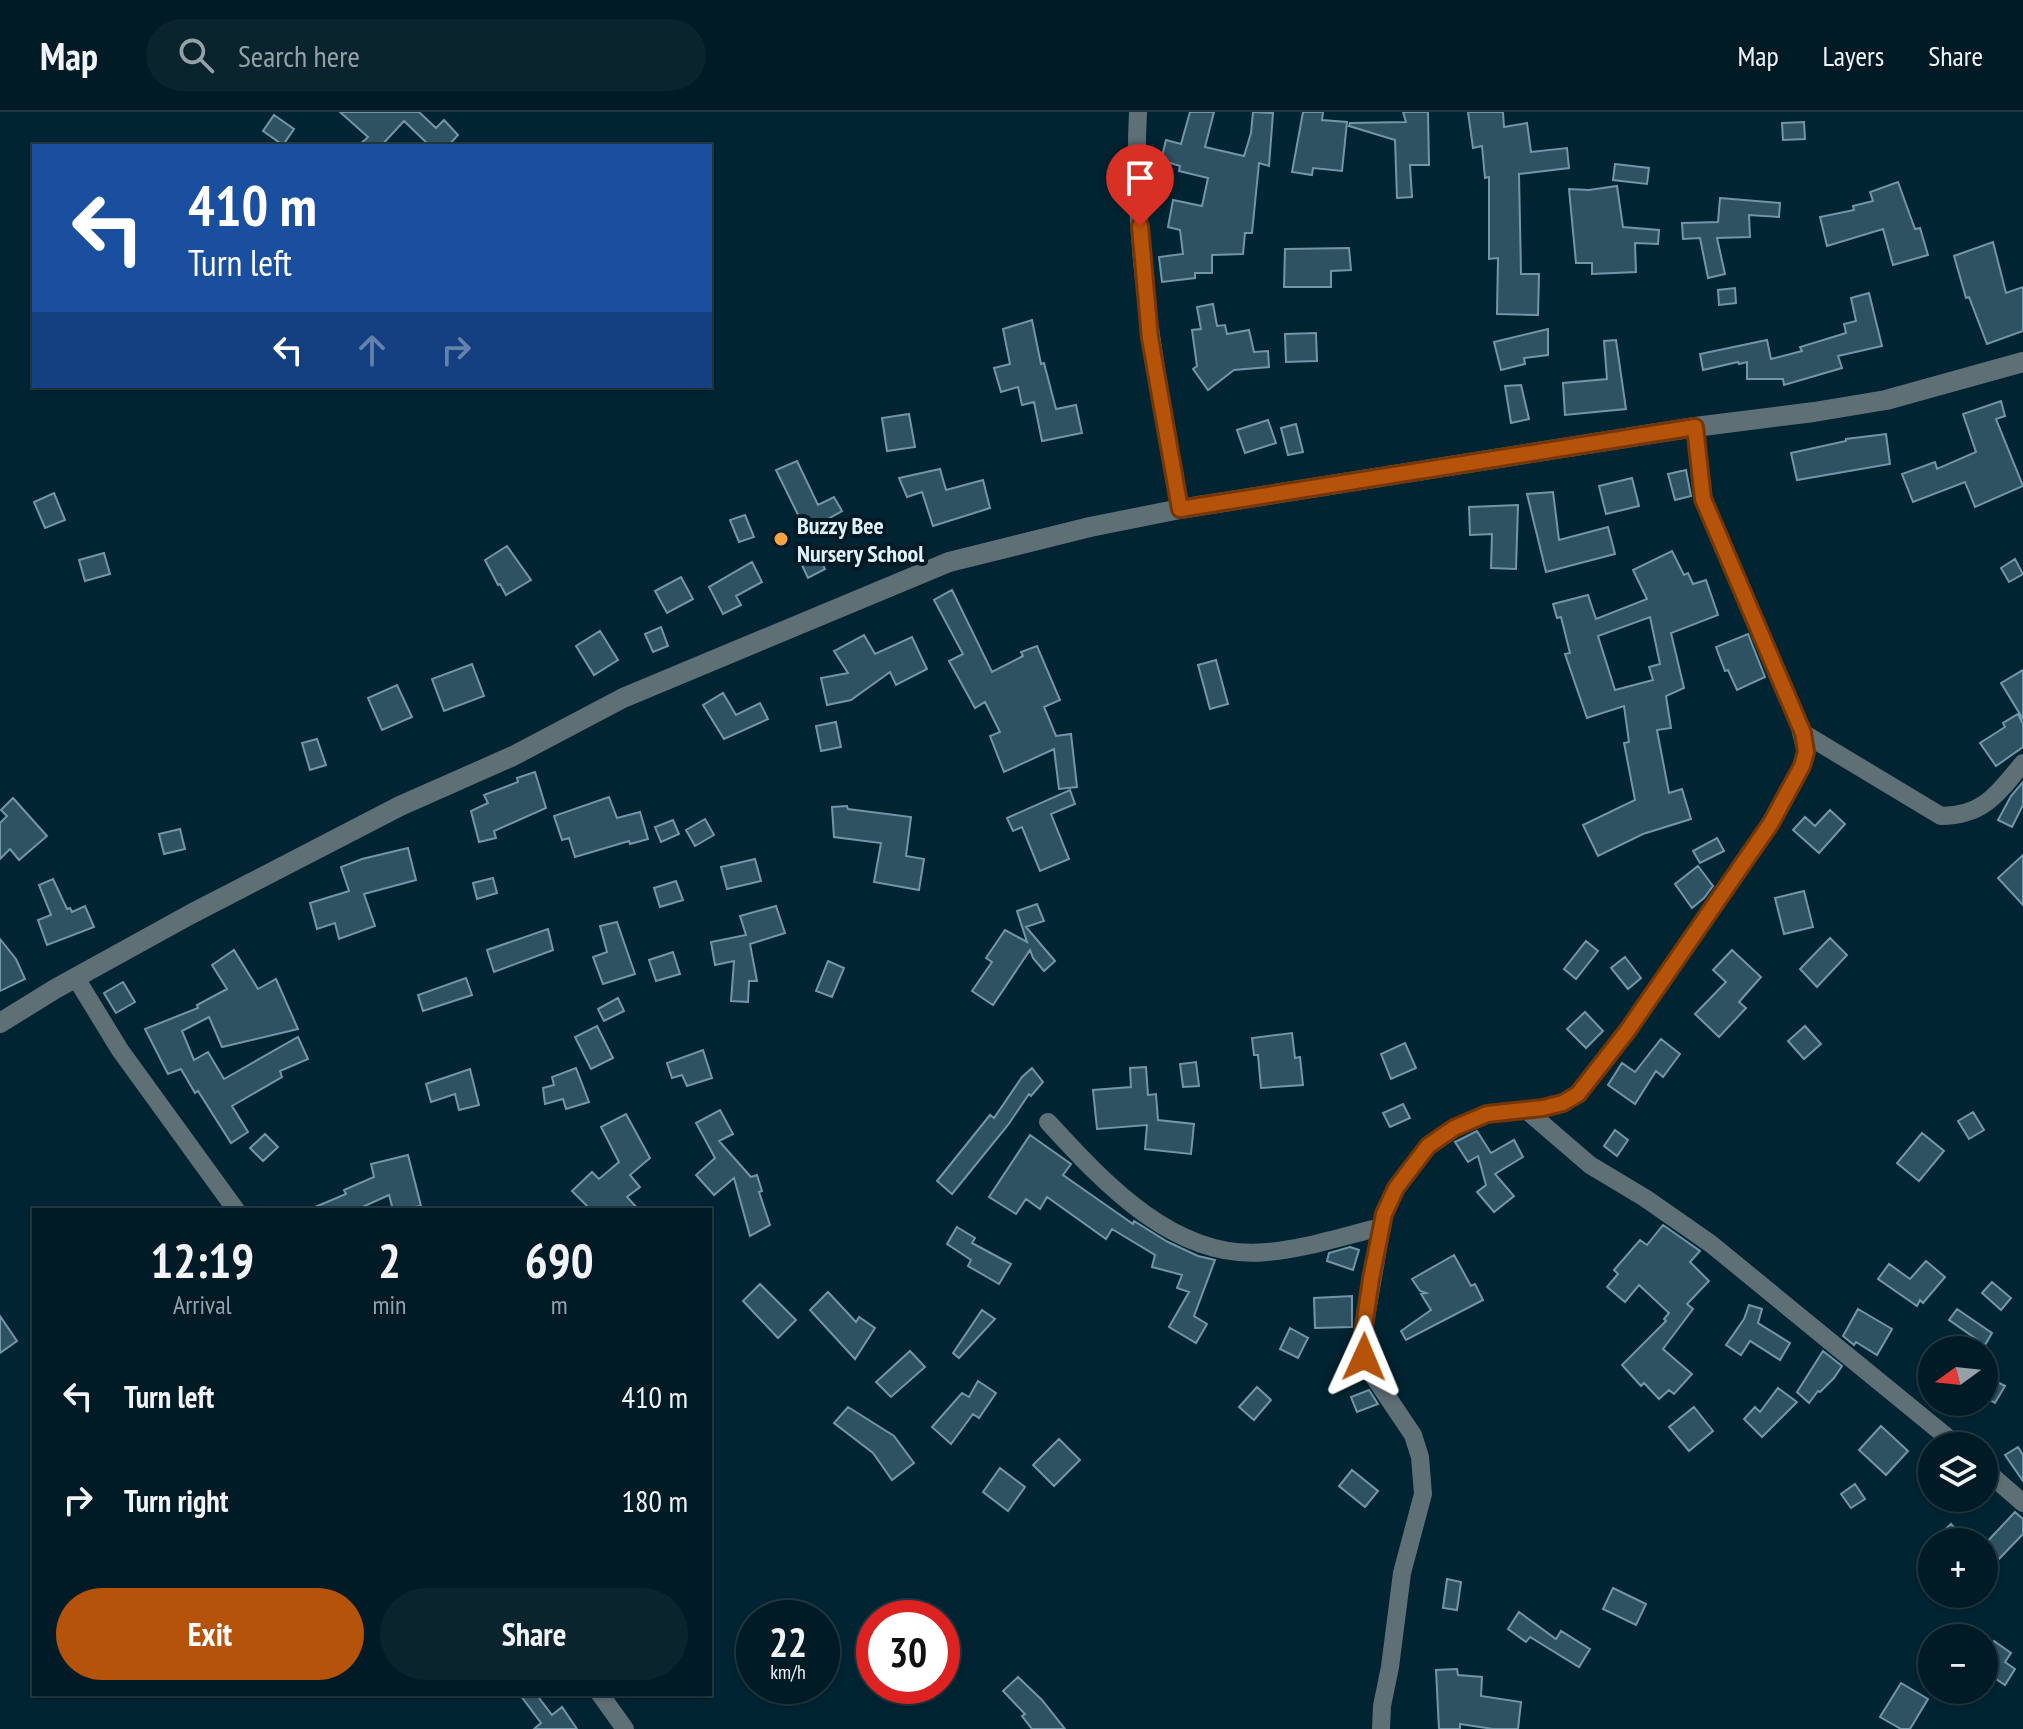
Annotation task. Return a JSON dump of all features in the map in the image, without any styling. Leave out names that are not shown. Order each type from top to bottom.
[{"type":"street","points":[[1138,112],[1137,198],[1150,338],[1180,509]]},
{"type":"street","points":[[0,1023],[191,914],[400,806],[513,756],[623,698],[949,562],[1090,527],[1180,509],[1695,427],[1886,400],[2023,362]]},
{"type":"street","points":[[1381,1729],[1402,1573],[1423,1494],[1420,1457],[1413,1435],[1364,1357],[1362,1340],[1384,1214],[1396,1188],[1428,1146],[1454,1128],[1487,1114],[1563,1103],[1578,1094],[1628,1030],[1771,823],[1802,766],[1806,752],[1803,733],[1703,499],[1695,427]]},
{"type":"street","points":[[1803,733],[1941,816],[1966,814],[1992,801],[2023,763]]},
{"type":"street","points":[[76,978],[120,1050],[235,1208]]},
{"type":"street","points":[[1525,1109],[1590,1165],[1645,1198],[1711,1244],[1941,1432]]},
{"type":"street","points":[[1048,1122],[1096,1175],[1131,1204],[1189,1238],[1223,1251],[1267,1252],[1381,1227]]},
{"type":"street","points":[[1998,1481],[2023,1503]]},
{"type":"street","points":[[601,1696],[625,1729]]},
{"type":"building","points":[[340,112],[419,112],[436,128],[444,120],[458,135],[450,144],[428,144],[404,121],[383,144],[360,144],[368,137]]},
{"type":"building","points":[[1190,112],[1214,112],[1205,147],[1244,156],[1253,112],[1273,113],[1269,166],[1259,163],[1252,233],[1245,233],[1243,254],[1212,255],[1212,273],[1195,273],[1195,278],[1162,282],[1159,257],[1183,254],[1180,230],[1168,227],[1173,200],[1202,206],[1208,178],[1179,171],[1180,166],[1161,160],[1166,140],[1181,144]]},
{"type":"building","points":[[1303,112],[1323,112],[1322,120],[1347,122],[1342,171],[1313,168],[1312,175],[1292,172]]},
{"type":"building","points":[[1403,112],[1428,112],[1429,165],[1410,165],[1412,197],[1397,198],[1395,140],[1349,126],[1350,123],[1406,122]]},
{"type":"building","points":[[1468,112],[1503,112],[1504,127],[1527,123],[1531,152],[1567,148],[1569,168],[1519,174],[1521,274],[1539,274],[1538,315],[1497,314],[1498,258],[1489,259],[1489,177],[1485,178],[1482,146],[1473,148]]},
{"type":"building","points":[[274,115],[294,129],[284,144],[263,131]]},
{"type":"building","points":[[1804,122],[1805,139],[1783,140],[1782,123]]},
{"type":"building","points":[[1615,164],[1649,168],[1647,184],[1613,180]]},
{"type":"building","points":[[1898,182],[1915,229],[1920,228],[1928,255],[1893,265],[1883,229],[1827,246],[1820,217],[1854,210],[1853,206],[1873,201],[1870,192]]},
{"type":"building","points":[[1617,186],[1623,227],[1659,230],[1658,244],[1635,243],[1636,272],[1592,274],[1592,263],[1576,263],[1569,189]]},
{"type":"building","points":[[1720,198],[1780,203],[1779,217],[1749,215],[1750,237],[1717,238],[1725,274],[1708,278],[1700,238],[1683,239],[1682,223],[1718,222]]},
{"type":"building","points":[[1993,242],[2006,293],[2023,287],[2023,331],[1987,344],[1969,297],[1966,298],[1954,256]]},
{"type":"building","points":[[1349,248],[1351,270],[1331,271],[1331,287],[1284,287],[1285,249]]},
{"type":"building","points":[[1735,288],[1736,303],[1719,305],[1718,290]]},
{"type":"building","points":[[1869,293],[1882,346],[1838,356],[1842,368],[1784,385],[1783,379],[1747,379],[1747,362],[1703,370],[1700,354],[1767,340],[1771,359],[1802,351],[1800,347],[1846,333],[1844,324],[1856,321],[1851,298]]},
{"type":"building","points":[[1213,304],[1217,326],[1225,325],[1227,334],[1249,330],[1254,352],[1268,351],[1269,367],[1234,370],[1208,390],[1193,369],[1197,366],[1192,330],[1201,329],[1197,307]]},
{"type":"building","points":[[1032,320],[1041,364],[1044,363],[1056,409],[1076,405],[1082,433],[1042,441],[1034,402],[1022,405],[1018,387],[1001,392],[994,368],[1010,364],[1003,329]]},
{"type":"building","points":[[1548,329],[1548,355],[1524,358],[1525,364],[1501,370],[1494,342]]},
{"type":"building","points":[[1316,333],[1317,361],[1286,362],[1285,334]]},
{"type":"building","points":[[1616,340],[1626,409],[1565,415],[1563,383],[1607,379],[1604,341]]},
{"type":"building","points":[[1521,385],[1529,419],[1511,423],[1505,386]]},
{"type":"building","points":[[2001,401],[2005,416],[1996,419],[2023,486],[1975,507],[1965,482],[1913,502],[1902,474],[1935,462],[1937,469],[1976,452],[1963,414]]},
{"type":"building","points":[[909,414],[915,447],[887,451],[882,418]]},
{"type":"building","points":[[1268,420],[1276,443],[1245,453],[1237,430]]},
{"type":"building","points":[[1296,424],[1303,452],[1288,455],[1281,428]]},
{"type":"building","points":[[1886,434],[1890,464],[1797,480],[1791,453],[1846,439]]},
{"type":"building","points":[[797,461],[818,505],[834,497],[842,511],[806,531],[776,470]]},
{"type":"building","points":[[940,469],[946,490],[983,480],[990,508],[933,526],[922,492],[907,497],[899,478]]},
{"type":"building","points":[[1686,470],[1691,496],[1675,500],[1668,474]]},
{"type":"building","points":[[1632,478],[1639,506],[1606,514],[1599,486]]},
{"type":"building","points":[[1553,492],[1559,540],[1608,527],[1615,554],[1546,572],[1527,494]]},
{"type":"building","points":[[54,493],[65,520],[45,528],[34,502]]},
{"type":"building","points":[[1518,505],[1516,569],[1491,568],[1492,534],[1470,535],[1469,507]]},
{"type":"building","points":[[745,515],[754,537],[739,542],[730,520]]},
{"type":"building","points":[[507,546],[531,580],[506,595],[485,560]]},
{"type":"building","points":[[815,548],[825,569],[808,578],[798,557]]},
{"type":"building","points":[[1672,551],[1684,575],[1688,573],[1693,584],[1706,580],[1718,615],[1671,633],[1684,688],[1666,696],[1671,728],[1657,730],[1669,793],[1682,789],[1691,819],[1643,834],[1598,856],[1583,825],[1635,800],[1624,743],[1629,742],[1624,706],[1587,718],[1565,654],[1570,653],[1561,617],[1557,618],[1553,604],[1588,595],[1596,619],[1647,599],[1633,570]],"holes":[[[1650,617],[1660,664],[1649,667],[1653,680],[1615,690],[1598,636]]]},
{"type":"building","points":[[104,553],[110,574],[85,581],[79,560]]},
{"type":"building","points":[[2015,559],[2023,574],[2009,582],[2001,568]]},
{"type":"building","points":[[752,562],[762,582],[736,596],[741,605],[723,614],[709,587]]},
{"type":"building","points":[[681,577],[693,599],[667,613],[655,591]]},
{"type":"building","points":[[952,590],[992,672],[1023,656],[1021,652],[1037,646],[1060,700],[1044,707],[1056,736],[1071,734],[1077,787],[1059,789],[1054,749],[1004,772],[990,736],[1000,732],[985,702],[975,708],[949,661],[963,654],[934,600]]},
{"type":"building","points":[[661,627],[668,646],[653,652],[645,634]]},
{"type":"building","points":[[600,631],[618,660],[594,675],[576,646]]},
{"type":"building","points":[[1748,634],[1765,677],[1737,690],[1728,670],[1725,671],[1716,647]]},
{"type":"building","points":[[864,635],[875,654],[912,637],[927,669],[896,685],[890,672],[851,700],[827,705],[821,678],[848,673],[834,651]]},
{"type":"building","points":[[1216,660],[1228,704],[1210,709],[1198,665]]},
{"type":"building","points":[[472,664],[484,696],[444,711],[432,679]]},
{"type":"building","points":[[2023,670],[2023,719],[2001,683]]},
{"type":"building","points":[[397,685],[412,717],[382,730],[368,698]]},
{"type":"building","points":[[723,693],[736,715],[760,703],[768,719],[724,739],[703,705]]},
{"type":"building","points":[[2018,714],[2023,724],[2023,747],[1996,766],[1980,743],[2005,727],[2003,723]]},
{"type":"building","points":[[836,722],[841,747],[821,751],[816,726]]},
{"type":"building","points":[[317,739],[326,765],[310,770],[302,743]]},
{"type":"building","points":[[535,772],[546,808],[494,831],[496,838],[479,842],[471,811],[488,803],[484,795]]},
{"type":"building","points":[[2023,782],[2023,805],[2012,827],[1998,820]]},
{"type":"building","points":[[1070,790],[1075,804],[1051,814],[1069,859],[1040,871],[1022,827],[1013,831],[1007,818]]},
{"type":"building","points":[[609,797],[617,818],[640,812],[648,839],[630,844],[629,841],[575,857],[569,838],[562,840],[554,816]]},
{"type":"building","points":[[13,798],[47,836],[19,860],[10,849],[0,859],[0,823],[7,816],[1,810]]},
{"type":"building","points":[[847,806],[848,809],[911,817],[906,856],[924,859],[919,890],[874,882],[881,843],[834,837],[832,807]]},
{"type":"building","points":[[1830,810],[1845,824],[1819,853],[1793,830],[1805,817],[1815,826]]},
{"type":"building","points":[[705,819],[714,835],[695,846],[686,830]]},
{"type":"building","points":[[673,820],[679,834],[661,842],[655,827]]},
{"type":"building","points":[[180,829],[185,849],[164,854],[159,834]]},
{"type":"building","points":[[1717,838],[1724,851],[1700,863],[1693,851]]},
{"type":"building","points":[[408,848],[416,880],[364,894],[375,926],[339,939],[335,923],[317,929],[310,903],[349,891],[341,867]]},
{"type":"building","points":[[2023,855],[2023,905],[1998,878]]},
{"type":"building","points":[[755,859],[761,881],[727,889],[721,867]]},
{"type":"building","points":[[1698,866],[1713,886],[1692,908],[1675,884]]},
{"type":"building","points":[[493,878],[497,893],[477,899],[473,883]]},
{"type":"building","points":[[53,879],[67,909],[70,908],[72,912],[85,906],[94,927],[47,945],[38,920],[51,915],[39,885]]},
{"type":"building","points":[[676,881],[683,900],[660,907],[654,888]]},
{"type":"building","points":[[1804,891],[1813,927],[1784,934],[1775,898]]},
{"type":"building","points":[[1037,904],[1044,921],[1026,927],[1055,961],[1044,971],[1030,950],[993,1005],[972,991],[992,962],[986,958],[1005,930],[1027,942],[1017,911]]},
{"type":"building","points":[[776,906],[785,933],[750,944],[757,981],[749,981],[748,1002],[731,1001],[734,961],[715,965],[711,942],[746,935],[740,916]]},
{"type":"building","points":[[617,922],[635,974],[603,984],[593,957],[607,952],[600,926]]},
{"type":"building","points":[[548,929],[553,950],[494,972],[487,950]]},
{"type":"building","points":[[1830,938],[1847,955],[1817,987],[1800,969]]},
{"type":"building","points":[[0,939],[16,959],[25,979],[0,991]]},
{"type":"building","points":[[1586,941],[1598,951],[1576,979],[1564,969]]},
{"type":"building","points":[[234,950],[258,989],[276,979],[298,1029],[222,1047],[209,1017],[182,1031],[194,1060],[208,1052],[224,1079],[298,1037],[308,1059],[280,1071],[282,1077],[232,1106],[248,1132],[231,1143],[181,1069],[168,1074],[145,1029],[198,1008],[197,1005],[227,989],[212,965]]},
{"type":"building","points":[[1732,950],[1761,977],[1739,1002],[1746,1008],[1719,1037],[1695,1014],[1726,982],[1713,970]]},
{"type":"building","points":[[673,952],[680,974],[656,981],[649,960]]},
{"type":"building","points":[[1625,957],[1641,978],[1628,989],[1611,968]]},
{"type":"building","points":[[828,961],[844,968],[832,997],[816,991]]},
{"type":"building","points":[[466,978],[472,995],[423,1011],[418,995]]},
{"type":"building","points":[[123,982],[135,1002],[116,1013],[104,993]]},
{"type":"building","points":[[618,998],[624,1011],[604,1021],[598,1009]]},
{"type":"building","points":[[1585,1012],[1603,1031],[1586,1048],[1567,1029]]},
{"type":"building","points":[[597,1026],[613,1058],[591,1069],[575,1037]]},
{"type":"building","points":[[1805,1026],[1821,1044],[1804,1059],[1788,1041]]},
{"type":"building","points":[[1292,1033],[1295,1058],[1300,1057],[1303,1085],[1261,1088],[1258,1055],[1254,1055],[1252,1038]]},
{"type":"building","points":[[1661,1039],[1680,1054],[1663,1077],[1656,1071],[1635,1104],[1608,1085],[1622,1063],[1635,1072]]},
{"type":"building","points":[[1405,1043],[1416,1068],[1391,1079],[1381,1054]]},
{"type":"building","points":[[703,1050],[712,1078],[687,1086],[682,1075],[672,1078],[667,1063]]},
{"type":"building","points":[[1196,1062],[1199,1086],[1183,1087],[1180,1064]]},
{"type":"building","points":[[1146,1067],[1148,1095],[1156,1094],[1158,1120],[1194,1124],[1191,1154],[1145,1149],[1147,1125],[1097,1129],[1093,1090],[1131,1087],[1130,1068]]},
{"type":"building","points":[[576,1068],[589,1102],[566,1109],[563,1099],[545,1104],[543,1088],[554,1085],[552,1077]]},
{"type":"building","points":[[1032,1068],[1043,1082],[1031,1096],[1029,1094],[952,1194],[937,1181],[990,1115],[994,1118],[1022,1077]]},
{"type":"building","points":[[470,1069],[479,1105],[459,1110],[455,1094],[431,1102],[426,1084]]},
{"type":"building","points":[[1403,1104],[1410,1118],[1390,1127],[1383,1113]]},
{"type":"building","points":[[720,1110],[733,1134],[719,1141],[751,1177],[757,1175],[762,1191],[759,1192],[770,1225],[750,1236],[734,1178],[714,1195],[696,1175],[715,1158],[696,1123]]},
{"type":"building","points":[[1973,1112],[1984,1130],[1969,1139],[1958,1121]]},
{"type":"building","points":[[626,1114],[650,1158],[630,1175],[640,1187],[627,1197],[637,1208],[589,1208],[572,1191],[592,1172],[599,1179],[619,1162],[601,1127]]},
{"type":"building","points":[[1615,1130],[1628,1140],[1617,1156],[1604,1146]]},
{"type":"building","points":[[1477,1131],[1491,1153],[1514,1140],[1523,1157],[1495,1174],[1514,1196],[1494,1212],[1477,1192],[1486,1185],[1478,1156],[1468,1162],[1455,1142]]},
{"type":"building","points":[[1922,1133],[1944,1151],[1919,1181],[1897,1163]]},
{"type":"building","points":[[265,1134],[278,1147],[263,1161],[250,1148]]},
{"type":"building","points":[[1030,1135],[1071,1164],[1063,1175],[1133,1224],[1134,1221],[1198,1256],[1215,1260],[1194,1316],[1207,1324],[1196,1343],[1169,1327],[1189,1292],[1177,1288],[1182,1275],[1152,1267],[1155,1255],[1112,1229],[1106,1239],[1047,1197],[1040,1209],[1026,1199],[1016,1214],[989,1197]]},
{"type":"building","points":[[408,1155],[421,1206],[392,1208],[389,1195],[360,1208],[313,1208],[346,1194],[344,1190],[374,1177],[371,1164]]},
{"type":"building","points":[[1663,1225],[1700,1251],[1690,1262],[1709,1281],[1687,1304],[1693,1309],[1663,1349],[1692,1374],[1674,1394],[1669,1390],[1659,1399],[1644,1383],[1641,1386],[1622,1365],[1666,1321],[1664,1319],[1669,1313],[1639,1285],[1625,1302],[1607,1287],[1618,1274],[1614,1270],[1640,1240],[1647,1245]]},
{"type":"building","points":[[957,1227],[975,1238],[972,1243],[1011,1264],[999,1284],[968,1266],[971,1260],[947,1244]]},
{"type":"building","points":[[1350,1247],[1359,1250],[1353,1270],[1327,1261],[1329,1253]]},
{"type":"building","points":[[1454,1255],[1471,1286],[1475,1284],[1483,1300],[1406,1340],[1401,1331],[1431,1310],[1421,1294],[1426,1293],[1420,1291],[1412,1279]]},
{"type":"building","points":[[1926,1261],[1945,1277],[1917,1306],[1878,1279],[1889,1264],[1910,1279]]},
{"type":"building","points":[[1992,1282],[2011,1298],[2001,1310],[1982,1293]]},
{"type":"building","points":[[760,1284],[796,1320],[778,1338],[743,1301]]},
{"type":"building","points":[[828,1292],[856,1322],[859,1317],[875,1328],[855,1359],[810,1310]]},
{"type":"building","points":[[1352,1296],[1352,1327],[1315,1328],[1314,1298]]},
{"type":"building","points":[[1749,1305],[1762,1309],[1758,1323],[1790,1343],[1780,1360],[1750,1341],[1741,1355],[1726,1345],[1744,1319]]},
{"type":"building","points":[[1858,1309],[1892,1329],[1877,1355],[1856,1342],[1854,1345],[1843,1336]]},
{"type":"building","points":[[1957,1309],[1992,1333],[1990,1336],[1972,1336],[1949,1320]]},
{"type":"building","points":[[982,1310],[995,1319],[959,1358],[953,1353]]},
{"type":"building","points":[[0,1316],[17,1341],[0,1353]]},
{"type":"building","points":[[1290,1328],[1308,1338],[1298,1358],[1280,1349]]},
{"type":"building","points":[[910,1351],[925,1367],[891,1397],[876,1382]]},
{"type":"building","points":[[1823,1351],[1842,1366],[1809,1403],[1797,1392]]},
{"type":"building","points":[[978,1381],[996,1393],[979,1418],[973,1414],[951,1444],[932,1427],[962,1393],[969,1397]]},
{"type":"building","points":[[1998,1382],[2005,1386],[1998,1398]]},
{"type":"building","points":[[1257,1387],[1271,1400],[1254,1420],[1239,1407]]},
{"type":"building","points":[[1778,1388],[1797,1402],[1762,1437],[1744,1419],[1755,1407],[1760,1412]]},
{"type":"building","points":[[1369,1390],[1378,1404],[1357,1412],[1351,1397]]},
{"type":"building","points":[[848,1407],[894,1436],[914,1463],[892,1480],[873,1453],[834,1423]]},
{"type":"building","points":[[1694,1407],[1713,1431],[1689,1451],[1669,1427]]},
{"type":"building","points":[[1881,1426],[1908,1451],[1886,1475],[1859,1450]]},
{"type":"building","points":[[1059,1439],[1080,1460],[1054,1486],[1033,1465]]},
{"type":"building","points":[[2018,1447],[2023,1455],[2023,1481],[2005,1455]]},
{"type":"building","points":[[1000,1468],[1025,1487],[1008,1511],[983,1492]]},
{"type":"building","points":[[1352,1470],[1378,1491],[1365,1507],[1339,1486]]},
{"type":"building","points":[[1855,1484],[1865,1499],[1851,1508],[1841,1494]]},
{"type":"building","points":[[2015,1512],[2023,1519],[2023,1534],[1998,1560],[1998,1530]]},
{"type":"building","points":[[1447,1579],[1461,1582],[1457,1610],[1443,1608]]},
{"type":"building","points":[[1613,1588],[1646,1604],[1636,1625],[1603,1609]]},
{"type":"building","points":[[1519,1612],[1556,1639],[1561,1631],[1590,1649],[1579,1667],[1530,1637],[1526,1642],[1508,1629]]},
{"type":"building","points":[[1998,1644],[2011,1653],[2005,1662],[2015,1669],[2005,1685],[1998,1680]]},
{"type":"building","points":[[1457,1669],[1458,1675],[1482,1677],[1481,1696],[1521,1702],[1518,1729],[1460,1724],[1460,1729],[1439,1729],[1436,1670]]},
{"type":"building","points":[[1018,1677],[1065,1729],[1032,1729],[1022,1716],[1025,1714],[1003,1691]]},
{"type":"building","points":[[1901,1683],[1918,1693],[1918,1704],[1925,1704],[1910,1729],[1901,1729],[1880,1717]]},
{"type":"building","points":[[521,1696],[538,1696],[552,1715],[562,1707],[577,1729],[534,1729],[541,1723]]},
{"type":"place","name":"Buzzy Bee Nursery School","points":[[781,539]]},
{"type":"route","points":[[1140,226],[1150,338],[1180,509],[1695,427],[1703,499],[1803,733],[1806,752],[1802,766],[1771,823],[1628,1030],[1578,1094],[1563,1103],[1543,1108],[1487,1114],[1454,1128],[1428,1146],[1396,1188],[1384,1214],[1371,1279],[1362,1340],[1364,1357]]}]
